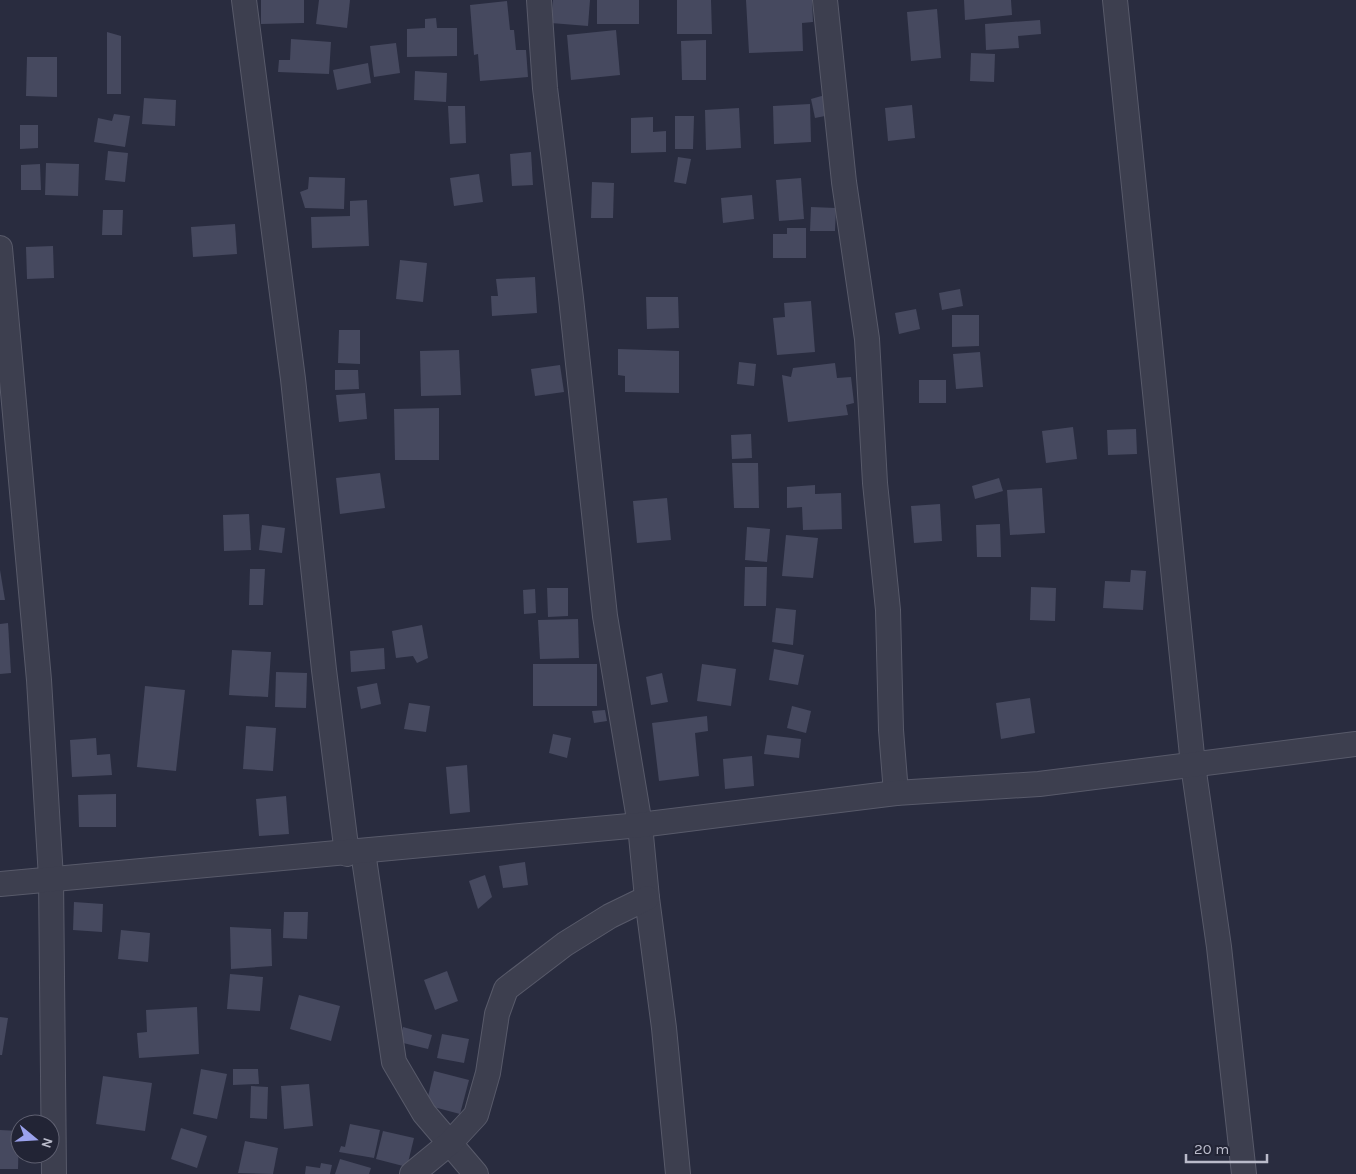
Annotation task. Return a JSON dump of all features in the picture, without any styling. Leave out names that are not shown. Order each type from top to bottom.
[{"type":"street","points":[[244,0],[294,379],[324,670],[355,853],[394,1062],[424,1113],[451,1142],[476,1174]]},
{"type":"street","points":[[539,0],[545,88],[571,298],[604,616],[640,825],[647,898],[664,1028],[678,1174]]},
{"type":"street","points":[[825,0],[844,182],[867,339],[875,483],[888,610],[891,730],[896,794]]},
{"type":"street","points":[[1115,0],[1193,765],[1219,947],[1244,1174]]},
{"type":"street","points":[[0,248],[39,680],[51,878],[54,1174]]},
{"type":"street","points":[[0,884],[51,878],[355,853],[640,825],[896,794],[1038,784],[1356,744]]},
{"type":"street","points":[[412,1174],[451,1142],[476,1115],[488,1073],[497,1014],[506,989],[580,935],[610,916],[647,898]]},
{"type":"building","points":[[261,0],[304,0],[304,23],[261,24]]},
{"type":"building","points":[[319,0],[350,0],[347,28],[316,24]]},
{"type":"building","points":[[553,0],[590,0],[588,26],[551,23]]},
{"type":"building","points":[[597,0],[639,0],[639,24],[597,24]]},
{"type":"building","points":[[677,0],[711,0],[712,34],[677,34]]},
{"type":"building","points":[[746,0],[812,0],[813,22],[802,23],[803,51],[749,53]]},
{"type":"building","points":[[964,0],[1011,0],[1012,15],[965,20]]},
{"type":"building","points":[[507,1],[510,30],[514,30],[516,50],[526,50],[528,77],[480,81],[478,54],[474,55],[470,5]]},
{"type":"building","points":[[937,9],[941,58],[911,61],[907,12]]},
{"type":"building","points":[[436,18],[437,28],[457,28],[457,56],[407,57],[407,29],[425,28],[425,19]]},
{"type":"building","points":[[1040,20],[1041,34],[1018,36],[1019,48],[986,50],[985,24]]},
{"type":"building","points":[[616,30],[620,75],[571,80],[567,35]]},
{"type":"building","points":[[107,32],[121,36],[121,94],[107,94]]},
{"type":"building","points":[[291,39],[331,42],[329,74],[278,72],[279,60],[290,60]]},
{"type":"building","points":[[706,40],[706,80],[682,80],[681,41]]},
{"type":"building","points":[[396,43],[400,73],[374,77],[370,46]]},
{"type":"building","points":[[971,53],[995,54],[994,82],[970,81]]},
{"type":"building","points":[[27,57],[57,57],[57,97],[26,96]]},
{"type":"building","points":[[368,63],[371,83],[337,90],[333,70]]},
{"type":"building","points":[[415,71],[447,73],[446,102],[414,100]]},
{"type":"building","points":[[825,95],[830,115],[815,118],[811,99]]},
{"type":"building","points":[[144,98],[176,100],[175,126],[142,124]]},
{"type":"building","points":[[810,104],[811,142],[774,144],[773,106]]},
{"type":"building","points":[[912,105],[915,138],[888,141],[885,108]]},
{"type":"building","points":[[448,106],[465,106],[466,143],[450,144]]},
{"type":"building","points":[[739,108],[741,148],[706,150],[705,110]]},
{"type":"building","points":[[114,114],[130,116],[125,147],[94,142],[98,118],[112,121]]},
{"type":"building","points":[[675,116],[694,116],[693,149],[675,149]]},
{"type":"building","points":[[653,117],[653,132],[666,131],[666,152],[631,153],[631,118]]},
{"type":"building","points":[[20,125],[38,125],[38,148],[20,149]]},
{"type":"building","points":[[108,151],[128,153],[125,182],[105,180]]},
{"type":"building","points":[[531,152],[533,185],[512,186],[510,154]]},
{"type":"building","points":[[678,157],[691,159],[686,184],[674,182]]},
{"type":"building","points":[[46,163],[79,164],[78,196],[45,195]]},
{"type":"building","points":[[40,164],[41,190],[21,190],[21,165]]},
{"type":"building","points":[[479,174],[483,202],[454,206],[450,178]]},
{"type":"building","points":[[309,177],[345,178],[344,209],[305,208],[300,192],[308,189]]},
{"type":"building","points":[[801,178],[804,219],[779,221],[776,180]]},
{"type":"building","points":[[592,182],[614,183],[613,218],[591,218]]},
{"type":"building","points":[[752,195],[754,219],[723,223],[721,198]]},
{"type":"building","points":[[367,200],[369,246],[312,248],[311,217],[350,216],[350,201]]},
{"type":"building","points":[[811,207],[836,208],[835,231],[810,231]]},
{"type":"building","points":[[103,210],[123,210],[122,235],[102,235]]},
{"type":"building","points":[[235,224],[237,254],[193,257],[191,227]]},
{"type":"building","points":[[787,228],[806,228],[806,258],[773,258],[773,234],[787,234]]},
{"type":"building","points":[[53,246],[54,278],[27,279],[26,247]]},
{"type":"building","points":[[400,260],[427,263],[423,302],[396,299]]},
{"type":"building","points":[[535,277],[537,313],[492,316],[491,296],[498,296],[496,279]]},
{"type":"building","points":[[960,289],[963,306],[942,310],[939,293]]},
{"type":"building","points":[[646,297],[678,297],[679,328],[647,329]]},
{"type":"building","points":[[811,301],[815,352],[777,355],[773,318],[785,317],[784,303]]},
{"type":"building","points":[[916,309],[920,329],[899,334],[895,313]]},
{"type":"building","points":[[952,315],[979,315],[979,346],[952,347]]},
{"type":"building","points":[[339,330],[360,330],[360,364],[338,363]]},
{"type":"building","points":[[618,349],[679,351],[679,393],[625,392],[625,376],[618,375]]},
{"type":"building","points":[[459,350],[461,395],[421,396],[420,351]]},
{"type":"building","points":[[980,352],[983,387],[956,389],[953,354]]},
{"type":"building","points":[[739,362],[756,364],[754,386],[737,384]]},
{"type":"building","points":[[835,363],[837,378],[851,377],[854,403],[846,405],[848,415],[788,422],[782,375],[791,377],[793,368]]},
{"type":"building","points":[[560,365],[564,392],[535,396],[531,369]]},
{"type":"building","points":[[335,370],[358,370],[359,389],[335,390]]},
{"type":"building","points":[[919,380],[946,380],[946,403],[919,403]]},
{"type":"building","points":[[365,393],[367,419],[339,422],[336,395]]},
{"type":"building","points":[[439,408],[439,460],[395,460],[394,409]]},
{"type":"building","points":[[1073,427],[1077,459],[1046,463],[1042,431]]},
{"type":"building","points":[[1136,429],[1137,454],[1108,455],[1107,430]]},
{"type":"building","points":[[751,434],[752,458],[732,459],[731,435]]},
{"type":"building","points":[[732,463],[758,463],[759,508],[734,508]]},
{"type":"building","points":[[380,473],[385,508],[340,514],[336,478]]},
{"type":"building","points":[[999,478],[1003,491],[975,499],[972,486]]},
{"type":"building","points":[[815,485],[815,494],[841,493],[842,529],[803,530],[802,507],[787,508],[787,487]]},
{"type":"building","points":[[1042,488],[1045,533],[1010,535],[1007,490]]},
{"type":"building","points":[[667,498],[671,540],[637,543],[633,501]]},
{"type":"building","points":[[940,504],[942,541],[914,543],[911,506]]},
{"type":"building","points":[[249,514],[251,550],[224,551],[223,515]]},
{"type":"building","points":[[1000,524],[1001,557],[977,557],[976,525]]},
{"type":"building","points":[[262,525],[285,528],[282,553],[259,550]]},
{"type":"building","points":[[747,527],[770,529],[767,562],[745,560]]},
{"type":"building","points":[[786,535],[818,538],[813,578],[782,576]]},
{"type":"building","points":[[745,567],[767,567],[766,606],[744,606]]},
{"type":"building","points":[[250,569],[265,569],[263,605],[249,605]]},
{"type":"building","points":[[0,570],[5,600],[0,600]]},
{"type":"building","points":[[1131,570],[1146,571],[1143,610],[1103,608],[1105,581],[1130,582]]},
{"type":"building","points":[[1031,587],[1056,588],[1055,621],[1030,620]]},
{"type":"building","points":[[547,588],[568,588],[568,616],[548,617]]},
{"type":"building","points":[[535,589],[536,613],[524,614],[523,590]]},
{"type":"building","points":[[776,608],[796,610],[793,645],[772,642]]},
{"type":"building","points":[[578,619],[579,658],[540,659],[538,620]]},
{"type":"building","points":[[8,623],[11,673],[0,674],[0,624]]},
{"type":"building","points":[[422,625],[428,658],[417,663],[413,656],[396,658],[392,631]]},
{"type":"building","points":[[384,648],[385,669],[351,672],[350,651]]},
{"type":"building","points":[[774,649],[804,655],[798,685],[769,680]]},
{"type":"building","points":[[232,650],[271,652],[268,697],[229,695]]},
{"type":"building","points":[[533,664],[597,664],[597,706],[533,706]]},
{"type":"building","points":[[702,664],[736,669],[731,706],[697,701]]},
{"type":"building","points":[[276,672],[307,673],[306,708],[275,707]]},
{"type":"building","points":[[662,673],[668,702],[651,705],[646,677]]},
{"type":"building","points":[[377,683],[381,704],[361,709],[357,687]]},
{"type":"building","points":[[145,686],[185,690],[176,771],[137,767]]},
{"type":"building","points":[[1030,698],[1035,733],[1001,739],[996,703]]},
{"type":"building","points":[[409,703],[430,706],[426,732],[404,729]]},
{"type":"building","points":[[792,706],[811,711],[806,733],[787,728]]},
{"type":"building","points":[[605,710],[607,721],[594,723],[592,711]]},
{"type":"building","points":[[707,716],[708,731],[695,733],[699,776],[659,781],[652,723]]},
{"type":"building","points":[[246,726],[276,728],[273,771],[243,769]]},
{"type":"building","points":[[553,734],[571,738],[567,758],[549,753]]},
{"type":"building","points":[[767,735],[801,739],[799,758],[764,754]]},
{"type":"building","points":[[96,738],[97,755],[110,754],[112,775],[72,777],[70,740]]},
{"type":"building","points":[[752,756],[754,786],[725,789],[723,759]]},
{"type":"building","points":[[467,765],[470,812],[450,814],[446,767]]},
{"type":"building","points":[[116,794],[116,827],[79,827],[78,795]]},
{"type":"building","points":[[286,796],[289,834],[259,836],[256,799]]},
{"type":"building","points":[[525,862],[528,885],[503,888],[499,866]]},
{"type":"building","points":[[485,875],[492,897],[478,909],[469,881]]},
{"type":"building","points":[[74,902],[103,904],[102,932],[73,930]]},
{"type":"building","points":[[284,912],[308,912],[307,939],[283,938]]},
{"type":"building","points":[[230,927],[271,929],[272,966],[231,969]]},
{"type":"building","points":[[121,930],[150,933],[148,962],[118,959]]},
{"type":"building","points":[[447,971],[458,1001],[435,1010],[424,980]]},
{"type":"building","points":[[230,974],[263,977],[260,1011],[227,1009]]},
{"type":"building","points":[[299,995],[340,1006],[331,1041],[290,1029]]},
{"type":"building","points":[[197,1007],[199,1054],[139,1058],[137,1033],[147,1032],[146,1010]]},
{"type":"building","points":[[0,1017],[8,1018],[2,1055],[0,1055]]},
{"type":"building","points":[[403,1027],[432,1035],[428,1049],[399,1042]]},
{"type":"building","points":[[442,1034],[469,1039],[464,1063],[437,1058]]},
{"type":"building","points":[[201,1069],[227,1074],[217,1119],[193,1114]]},
{"type":"building","points":[[233,1069],[258,1069],[259,1084],[233,1085]]},
{"type":"building","points":[[434,1071],[469,1080],[460,1114],[426,1105]]},
{"type":"building","points":[[103,1076],[152,1083],[145,1131],[96,1124]]},
{"type":"building","points":[[309,1084],[313,1126],[284,1129],[281,1086]]},
{"type":"building","points":[[251,1086],[268,1087],[267,1119],[250,1118]]},
{"type":"building","points":[[350,1124],[380,1130],[374,1158],[339,1152],[341,1146],[345,1147]]},
{"type":"building","points":[[181,1128],[207,1136],[197,1168],[171,1159]]},
{"type":"building","points":[[0,1130],[10,1131],[10,1164],[18,1164],[18,1169],[0,1169]]},
{"type":"building","points":[[383,1131],[414,1138],[407,1167],[376,1159]]},
{"type":"building","points":[[245,1141],[278,1148],[273,1174],[238,1173]]},
{"type":"building","points":[[340,1159],[371,1168],[369,1174],[335,1174]]},
{"type":"building","points":[[321,1163],[332,1165],[330,1174],[305,1174],[306,1166],[320,1168]]}]
